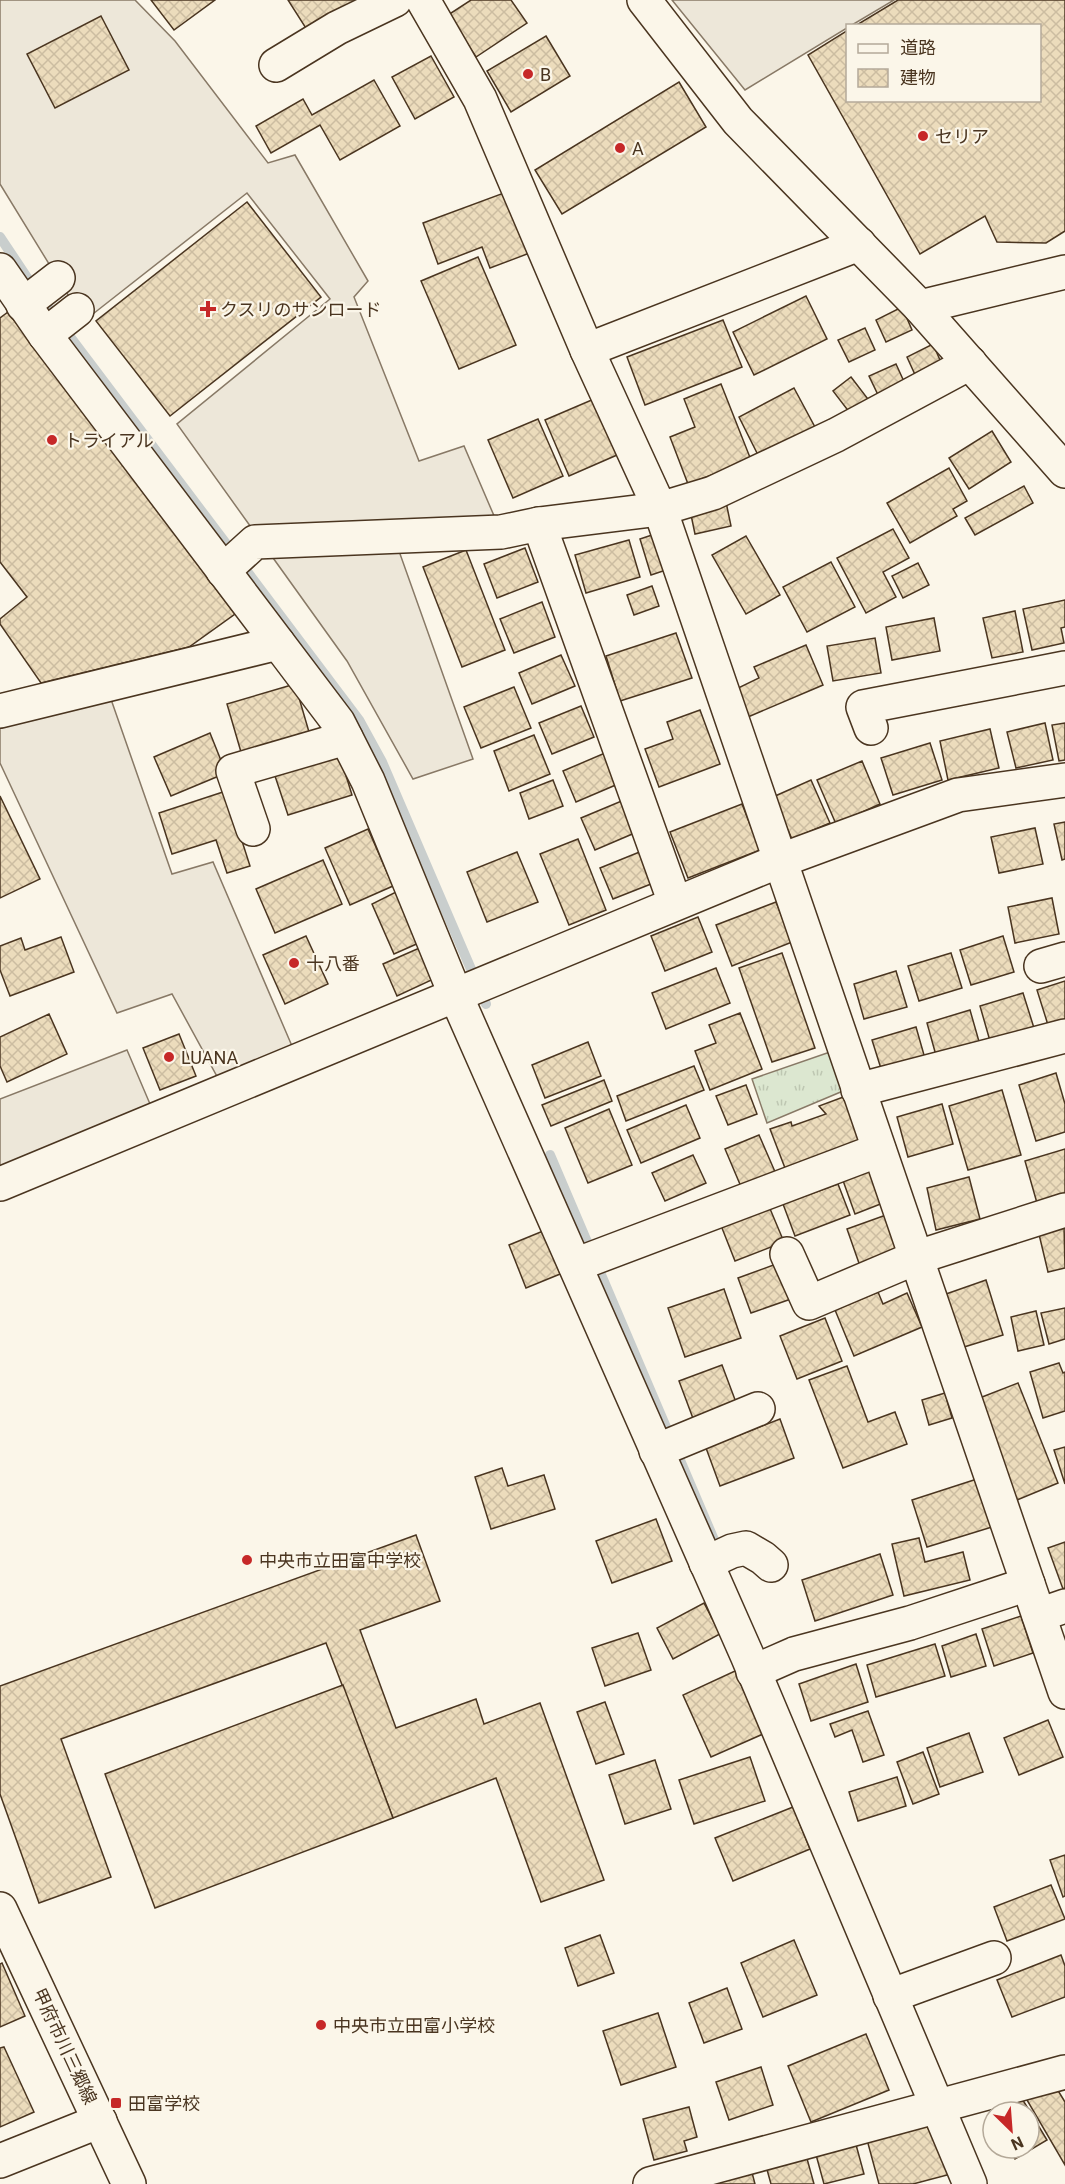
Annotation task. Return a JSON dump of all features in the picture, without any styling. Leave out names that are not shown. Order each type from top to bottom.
[{"type":"street","points":[[276,65],[337,28],[394,0]]},
{"type":"street","points":[[423,0],[480,99],[587,350],[660,509],[1028,1584],[1052,1611],[1065,1692]]},
{"type":"street","points":[[644,0],[738,121],[920,308],[1065,471]]},
{"type":"street","points":[[587,350],[859,244]]},
{"type":"street","points":[[0,270],[45,335],[232,562],[278,643],[338,722],[368,781],[472,990],[667,1447],[764,1667],[798,1754],[950,2103],[970,2184]]},
{"type":"street","points":[[920,308],[1065,272]]},
{"type":"street","points":[[23,305],[58,278]]},
{"type":"street","points":[[45,335],[77,309]]},
{"type":"street","points":[[232,562],[255,542],[501,532],[540,524],[660,509],[713,493],[836,435],[970,363]]},
{"type":"street","points":[[540,524],[675,903]]},
{"type":"street","points":[[0,711],[278,643]]},
{"type":"street","points":[[871,728],[863,708],[1065,668]]},
{"type":"street","points":[[253,829],[233,771],[345,738]]},
{"type":"street","points":[[0,1184],[779,861],[958,795],[1065,780]]},
{"type":"street","points":[[858,1090],[1065,1036]]},
{"type":"street","points":[[588,1260],[879,1150]]},
{"type":"street","points":[[787,1254],[809,1303],[915,1258],[1065,1210]]},
{"type":"street","points":[[667,1447],[758,1409]]},
{"type":"street","points":[[715,1558],[746,1548],[763,1558],[771,1566]]},
{"type":"street","points":[[764,1667],[910,1623],[1028,1584]]},
{"type":"street","name":"甲府市川三郷線","points":[[0,1909],[129,2184]]},
{"type":"street","points":[[902,1992],[994,1958]]},
{"type":"street","points":[[650,2184],[1065,2072]]},
{"type":"street","points":[[0,2161],[100,2121]]},
{"type":"green space","points":[[830,1052],[843,1091],[767,1123],[752,1079]]},
{"type":"shaded area","points":[[0,0],[135,0],[175,41],[268,163],[295,155],[368,281],[354,297],[419,461],[464,446],[501,532],[394,537],[473,759],[413,779],[347,661],[177,424],[330,299],[247,193],[84,321],[0,184]]},
{"type":"shaded area","points":[[672,0],[894,0],[854,24],[846,24],[846,29],[745,90]]},
{"type":"shaded area","points":[[106,685],[172,874],[213,862],[298,1060],[225,1091],[172,994],[117,1013],[0,763],[0,712]]},
{"type":"shaded area","points":[[127,1050],[153,1111],[0,1171],[0,1099]]},
{"type":"building","points":[[151,0],[215,0],[174,30]]},
{"type":"building","points":[[288,0],[361,0],[309,33]]},
{"type":"building","points":[[471,0],[511,0],[527,23],[476,57],[448,15]]},
{"type":"building","points":[[898,0],[1065,0],[1065,231],[1046,243],[997,242],[985,216],[920,254],[808,55],[846,31],[846,102],[1041,102],[1041,24],[858,24]]},
{"type":"building","points":[[101,16],[129,70],[55,108],[27,54]]},
{"type":"building","name":"B","points":[[546,36],[570,76],[511,112],[487,71]]},
{"type":"building","points":[[431,56],[454,97],[415,119],[392,77]]},
{"type":"building","points":[[374,80],[400,126],[340,160],[320,125],[271,153],[256,126],[303,99],[312,115]]},
{"type":"building","name":"A","points":[[679,82],[706,127],[562,214],[535,170]]},
{"type":"building","points":[[512,190],[535,251],[490,268],[482,247],[438,264],[423,223]]},
{"type":"building","name":"クスリのサンロード","points":[[247,202],[321,297],[170,416],[96,321]]},
{"type":"building","points":[[478,257],[516,345],[459,369],[421,281]]},
{"type":"building","points":[[806,296],[827,339],[754,375],[733,332]]},
{"type":"building","points":[[902,307],[912,330],[886,342],[876,320]]},
{"type":"building","name":"トライアル","points":[[8,312],[235,614],[189,647],[41,683],[0,624],[0,619],[27,597],[0,562],[0,318]]},
{"type":"building","points":[[723,320],[742,367],[645,405],[627,357]]},
{"type":"building","points":[[865,328],[875,350],[849,362],[838,340]]},
{"type":"building","points":[[933,344],[943,367],[917,379],[907,357]]},
{"type":"building","points":[[896,364],[906,386],[880,399],[869,376]]},
{"type":"building","points":[[851,377],[871,403],[853,417],[833,391]]},
{"type":"building","points":[[721,384],[751,460],[688,484],[670,437],[695,427],[684,399]]},
{"type":"building","points":[[794,388],[816,429],[760,459],[739,417]]},
{"type":"building","points":[[594,399],[617,455],[569,476],[545,420]]},
{"type":"building","points":[[538,419],[563,476],[513,498],[488,440]]},
{"type":"building","points":[[992,431],[1011,462],[969,489],[949,458]]},
{"type":"building","points":[[949,468],[967,501],[953,509],[957,516],[910,543],[887,503]]},
{"type":"building","points":[[1024,486],[1033,503],[975,535],[965,518]]},
{"type":"building","points":[[726,502],[731,526],[695,534],[690,510]]},
{"type":"building","points":[[893,529],[909,558],[883,572],[896,597],[866,613],[837,558]]},
{"type":"building","points":[[655,534],[666,570],[651,575],[640,539]]},
{"type":"building","points":[[746,536],[780,595],[746,614],[712,555]]},
{"type":"building","points":[[629,540],[640,577],[586,593],[575,555]]},
{"type":"building","points":[[525,548],[538,582],[497,598],[484,564]]},
{"type":"building","points":[[466,550],[505,650],[462,667],[423,567]]},
{"type":"building","points":[[831,562],[855,607],[807,632],[783,587]]},
{"type":"building","points":[[918,563],[929,585],[903,598],[892,576]]},
{"type":"building","points":[[652,586],[659,606],[634,615],[627,595]]},
{"type":"building","points":[[1065,600],[1065,627],[1061,628],[1064,643],[1032,650],[1023,609]]},
{"type":"building","points":[[542,602],[555,637],[514,653],[500,619]]},
{"type":"building","points":[[1015,611],[1023,652],[992,658],[983,618]]},
{"type":"building","points":[[934,618],[940,651],[892,660],[886,627]]},
{"type":"building","points":[[676,633],[692,678],[620,701],[606,656]]},
{"type":"building","points":[[875,638],[881,673],[833,681],[827,646]]},
{"type":"building","points":[[806,645],[823,685],[748,717],[736,689],[759,678],[754,667]]},
{"type":"building","points":[[561,655],[575,686],[532,704],[519,673]]},
{"type":"building","points":[[295,684],[309,732],[241,752],[227,704]]},
{"type":"building","points":[[514,687],[531,728],[481,748],[464,707]]},
{"type":"building","points":[[581,706],[594,737],[552,754],[539,723]]},
{"type":"building","points":[[700,710],[720,764],[659,787],[645,749],[673,739],[667,722]]},
{"type":"building","points":[[1045,723],[1053,760],[1016,768],[1007,732]]},
{"type":"building","points":[[1065,723],[1065,760],[1059,761],[1052,725]]},
{"type":"building","points":[[990,729],[999,768],[948,780],[940,741]]},
{"type":"building","points":[[210,733],[226,773],[171,796],[154,757]]},
{"type":"building","points":[[534,735],[550,774],[509,791],[494,751]]},
{"type":"building","points":[[930,743],[942,780],[893,795],[881,758]]},
{"type":"building","points":[[605,753],[618,784],[576,802],[563,771]]},
{"type":"building","points":[[340,756],[352,795],[288,815],[275,776]]},
{"type":"building","points":[[862,761],[880,804],[836,824],[817,780]]},
{"type":"building","points":[[553,780],[563,806],[529,819],[520,793]]},
{"type":"building","points":[[811,780],[830,823],[792,839],[773,797]]},
{"type":"building","points":[[226,791],[250,866],[227,873],[216,840],[172,854],[159,813]]},
{"type":"building","points":[[0,796],[40,879],[0,898]]},
{"type":"building","points":[[624,800],[637,832],[595,850],[581,818]]},
{"type":"building","points":[[742,804],[760,850],[688,878],[670,832]]},
{"type":"building","points":[[1065,822],[1065,859],[1062,860],[1054,824]]},
{"type":"building","points":[[1035,828],[1043,864],[999,873],[991,837]]},
{"type":"building","points":[[368,829],[393,886],[350,905],[325,848]]},
{"type":"building","points":[[578,839],[606,910],[569,925],[540,854]]},
{"type":"building","points":[[642,851],[656,882],[613,899],[600,868]]},
{"type":"building","points":[[517,852],[538,902],[487,922],[467,872]]},
{"type":"building","points":[[323,860],[342,904],[275,933],[256,889]]},
{"type":"building","points":[[398,891],[421,942],[394,954],[372,904]]},
{"type":"building","points":[[1052,898],[1059,934],[1015,943],[1008,907]]},
{"type":"building","points":[[776,902],[792,942],[732,966],[716,925]]},
{"type":"building","points":[[698,917],[712,952],[665,971],[651,936]]},
{"type":"building","points":[[306,936],[328,984],[285,1004],[263,955]]},
{"type":"building","points":[[1003,936],[1014,972],[971,985],[960,950]]},
{"type":"building","points":[[61,937],[74,972],[10,996],[0,970],[0,946],[21,938],[25,950]]},
{"type":"building","points":[[424,946],[438,977],[397,996],[383,964]]},
{"type":"building","points":[[782,953],[815,1048],[772,1062],[739,968]]},
{"type":"building","points":[[951,953],[962,988],[919,1001],[908,966]]},
{"type":"building","points":[[716,968],[730,1003],[666,1029],[652,993]]},
{"type":"building","points":[[896,971],[907,1007],[864,1019],[854,984]]},
{"type":"building","points":[[1065,981],[1065,1020],[1048,1025],[1037,990]]},
{"type":"building","points":[[1023,993],[1034,1028],[990,1041],[980,1006]]},
{"type":"building","points":[[970,1010],[980,1045],[937,1059],[927,1023]]},
{"type":"building","points":[[740,1013],[762,1069],[710,1090],[695,1051],[716,1043],[709,1025]]},
{"type":"building","points":[[49,1014],[67,1054],[7,1082],[0,1066],[0,1037]]},
{"type":"building","points":[[916,1027],[926,1062],[883,1075],[872,1040]]},
{"type":"building","points":[[179,1034],[196,1076],[160,1090],[143,1048]]},
{"type":"building","points":[[588,1042],[601,1076],[545,1098],[532,1065]]},
{"type":"building","points":[[694,1066],[704,1090],[626,1121],[617,1096]]},
{"type":"building","points":[[1056,1073],[1065,1104],[1065,1132],[1036,1141],[1019,1085]]},
{"type":"building","points":[[604,1080],[612,1101],[551,1126],[542,1105]]},
{"type":"building","points":[[746,1085],[757,1114],[728,1125],[716,1096]]},
{"type":"building","points":[[1002,1090],[1021,1155],[968,1170],[949,1106]]},
{"type":"building","points":[[846,1096],[862,1139],[785,1168],[770,1129],[791,1122],[792,1126],[826,1114],[819,1106]]},
{"type":"building","points":[[942,1104],[953,1144],[908,1157],[897,1117]]},
{"type":"building","points":[[686,1105],[700,1138],[641,1163],[627,1130]]},
{"type":"building","points":[[609,1109],[632,1165],[588,1183],[565,1128]]},
{"type":"building","points":[[759,1135],[776,1174],[742,1189],[725,1149]]},
{"type":"building","points":[[1065,1149],[1065,1194],[1037,1203],[1025,1161]]},
{"type":"building","points":[[693,1155],[706,1183],[665,1201],[652,1173]]},
{"type":"building","points":[[869,1164],[883,1203],[855,1214],[841,1175]]},
{"type":"building","points":[[969,1177],[980,1219],[936,1230],[927,1188]]},
{"type":"building","points":[[838,1184],[850,1215],[795,1236],[783,1204]]},
{"type":"building","points":[[768,1204],[784,1242],[735,1261],[720,1223]]},
{"type":"building","points":[[886,1215],[899,1252],[860,1266],[847,1229]]},
{"type":"building","points":[[1064,1224],[1065,1268],[1048,1272],[1038,1230]]},
{"type":"building","points":[[548,1229],[565,1272],[526,1288],[509,1245]]},
{"type":"building","points":[[779,1263],[791,1299],[751,1313],[738,1278]]},
{"type":"building","points":[[986,1280],[1003,1335],[964,1347],[946,1294]]},
{"type":"building","points":[[724,1289],[741,1338],[685,1357],[668,1308]]},
{"type":"building","points":[[878,1292],[883,1304],[907,1293],[922,1327],[854,1356],[835,1310]]},
{"type":"building","points":[[1065,1308],[1065,1339],[1049,1344],[1041,1313]]},
{"type":"building","points":[[1036,1311],[1044,1345],[1018,1351],[1011,1317]]},
{"type":"building","points":[[825,1318],[842,1361],[797,1379],[780,1336]]},
{"type":"building","points":[[1059,1363],[1063,1373],[1065,1372],[1065,1411],[1043,1418],[1030,1372]]},
{"type":"building","points":[[722,1365],[737,1405],[694,1421],[679,1381]]},
{"type":"building","points":[[847,1366],[868,1422],[895,1412],[907,1444],[843,1468],[809,1380]]},
{"type":"building","points":[[1018,1383],[1058,1483],[1017,1500],[977,1399]]},
{"type":"building","points":[[945,1393],[952,1418],[929,1425],[922,1400]]},
{"type":"building","points":[[780,1419],[794,1458],[720,1486],[706,1448]]},
{"type":"building","points":[[1065,1447],[1065,1484],[1054,1450]]},
{"type":"building","points":[[502,1468],[508,1486],[544,1475],[555,1509],[491,1529],[475,1477]]},
{"type":"building","points":[[977,1479],[992,1527],[927,1547],[912,1500]]},
{"type":"building","points":[[656,1519],[672,1561],[612,1583],[596,1541]]},
{"type":"building","points":[[416,1535],[440,1601],[360,1630],[396,1728],[476,1699],[484,1724],[540,1703],[604,1880],[541,1902],[496,1778],[393,1818],[326,1643],[61,1739],[111,1877],[39,1903],[0,1794],[0,1686]]},
{"type":"building","points":[[919,1538],[925,1562],[963,1552],[970,1580],[904,1596],[892,1544]]},
{"type":"building","points":[[1065,1542],[1065,1588],[1063,1589],[1048,1548]]},
{"type":"building","points":[[880,1554],[893,1595],[815,1621],[802,1580]]},
{"type":"building","points":[[704,1603],[720,1634],[673,1659],[657,1628]]},
{"type":"building","points":[[1021,1616],[1033,1653],[994,1666],[982,1629]]},
{"type":"building","points":[[638,1633],[651,1670],[605,1686],[592,1648]]},
{"type":"building","points":[[976,1634],[986,1666],[951,1677],[942,1646]]},
{"type":"building","points":[[935,1644],[945,1676],[876,1697],[867,1665]]},
{"type":"building","points":[[856,1664],[868,1702],[811,1721],[799,1684]]},
{"type":"building","points":[[735,1671],[763,1734],[711,1757],[683,1695]]},
{"type":"building","points":[[343,1685],[393,1818],[155,1908],[105,1774]]},
{"type":"building","points":[[605,1702],[624,1754],[596,1764],[577,1712]]},
{"type":"building","points":[[868,1711],[884,1755],[863,1762],[852,1730],[835,1737],[830,1724]]},
{"type":"building","points":[[1048,1720],[1063,1757],[1019,1775],[1004,1738]]},
{"type":"building","points":[[969,1733],[983,1772],[940,1787],[927,1748]]},
{"type":"building","points":[[923,1752],[939,1794],[913,1804],[897,1762]]},
{"type":"building","points":[[750,1757],[765,1801],[694,1824],[679,1780]]},
{"type":"building","points":[[655,1760],[671,1809],[625,1824],[609,1775]]},
{"type":"building","points":[[897,1777],[906,1806],[858,1821],[849,1792]]},
{"type":"building","points":[[793,1807],[810,1849],[733,1881],[715,1838]]},
{"type":"building","points":[[1065,1855],[1065,1896],[1063,1897],[1050,1860]]},
{"type":"building","points":[[1051,1885],[1065,1919],[1007,1941],[994,1907]]},
{"type":"building","points":[[600,1935],[614,1973],[578,1986],[565,1948]]},
{"type":"building","points":[[794,1940],[817,1995],[763,2017],[741,1963]]},
{"type":"building","points":[[1061,1955],[1065,1966],[1065,1997],[1012,2017],[997,1980]]},
{"type":"building","points":[[2,1963],[25,2016],[0,2027],[0,1964]]},
{"type":"building","points":[[727,1988],[742,2029],[704,2043],[689,2003]]},
{"type":"building","points":[[658,2013],[676,2067],[621,2085],[603,2031]]},
{"type":"building","points":[[866,2034],[889,2090],[811,2122],[788,2066]]},
{"type":"building","points":[[4,2047],[34,2112],[0,2127],[0,2048]]},
{"type":"building","points":[[761,2067],[773,2105],[729,2120],[716,2082]]},
{"type":"building","points":[[1054,2084],[1065,2102],[1065,2165],[1041,2124],[1041,2100],[1027,2100]]},
{"type":"building","points":[[689,2107],[697,2137],[684,2141],[687,2151],[654,2160],[643,2119]]},
{"type":"building","points":[[935,2117],[951,2174],[913,2184],[879,2184],[866,2136]]},
{"type":"building","points":[[1041,2130],[1047,2140],[1041,2144]]},
{"type":"building","points":[[855,2141],[864,2174],[824,2184],[815,2151]]},
{"type":"building","points":[[806,2155],[814,2184],[771,2184],[766,2166]]},
{"type":"building","points":[[750,2165],[755,2184],[712,2184]]},
{"type":"waterway","points":[[0,237],[40,297],[359,720],[382,762],[486,1004]]},
{"type":"waterway","points":[[550,1155],[720,1554]]},
{"type":"place","name":"B","points":[[528,74]]},
{"type":"place","name":"セリア","points":[[923,136]]},
{"type":"place","name":"A","points":[[620,148]]},
{"type":"place","name":"クスリのサンロード","points":[[208,309]]},
{"type":"place","name":"トライアル","points":[[52,440]]},
{"type":"place","name":"十八番","points":[[294,963]]},
{"type":"place","name":"LUANA","points":[[169,1057]]},
{"type":"place","name":"中央市立田富中学校","points":[[247,1560]]},
{"type":"place","name":"中央市立田富小学校","points":[[321,2025]]},
{"type":"place","name":"田富学校","points":[[116,2103]]}]
